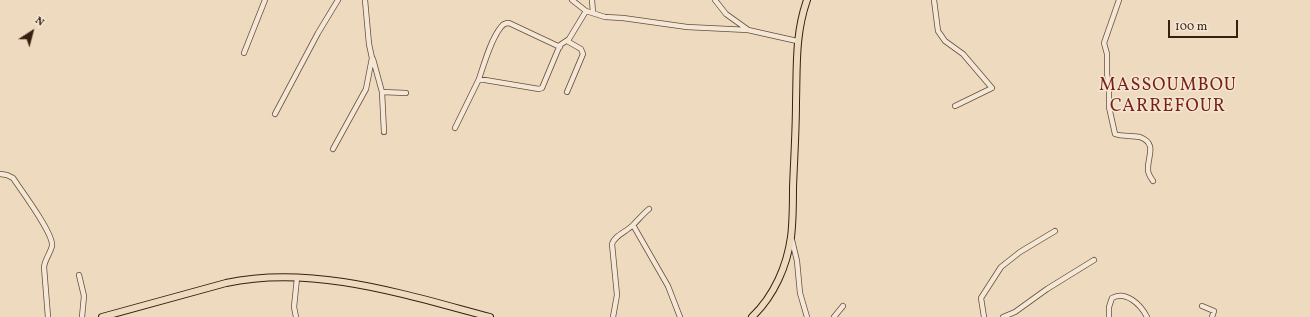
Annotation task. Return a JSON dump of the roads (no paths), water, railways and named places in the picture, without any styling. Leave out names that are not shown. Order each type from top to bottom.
[{"type":"main road","points":[[752,317],[766,302],[774,289],[787,260],[792,236],[797,41],[803,11],[807,0]]},
{"type":"main road","points":[[102,317],[242,279],[272,277],[326,280],[365,285],[490,317]]},
{"type":"street","points":[[244,53],[266,0]]},
{"type":"street","points":[[275,114],[318,33],[338,0]]},
{"type":"street","points":[[365,0],[369,44],[382,92],[384,132]]},
{"type":"street","points":[[572,0],[586,11],[605,17],[687,27],[748,30],[797,41]]},
{"type":"street","points":[[592,0],[593,13]]},
{"type":"street","points":[[715,0],[726,14],[748,30]]},
{"type":"street","points":[[934,0],[938,31],[945,41],[963,54],[992,88],[956,106]]},
{"type":"street","points":[[1119,0],[1104,43],[1107,54],[1110,111],[1116,134],[1135,136],[1147,140],[1149,143],[1150,152],[1148,168],[1153,181]]},
{"type":"street","points":[[479,79],[539,89],[542,88],[560,47],[567,41],[586,11]]},
{"type":"street","points":[[456,128],[479,79],[490,48],[501,26],[509,23],[560,47]]},
{"type":"street","points":[[567,41],[581,49],[583,54],[567,92]]},
{"type":"street","points":[[333,149],[366,89],[372,58]]},
{"type":"street","points":[[382,92],[406,93]]},
{"type":"street","points":[[0,174],[13,178],[49,234],[52,246],[44,267],[48,317]]},
{"type":"street","points":[[613,317],[617,295],[612,244],[616,238],[633,225],[649,208]]},
{"type":"street","points":[[633,225],[668,286],[680,317]]},
{"type":"street","points":[[984,317],[981,298],[1001,267],[1020,252],[1055,231]]},
{"type":"street","points":[[792,236],[797,261],[800,294],[807,317]]},
{"type":"street","points":[[1003,317],[1015,312],[1047,289],[1094,260]]},
{"type":"street","points":[[79,275],[84,296],[82,317]]},
{"type":"street","points":[[296,317],[294,307],[297,278]]},
{"type":"street","points":[[1109,317],[1109,307],[1112,298],[1116,295],[1135,301],[1147,317]]},
{"type":"street","points":[[834,317],[843,306]]},
{"type":"street","points":[[1202,306],[1214,311],[1212,317]]},
{"type":"district","name":"MASSOUMBOU CARREFOUR","points":[[1168,97]]}]
